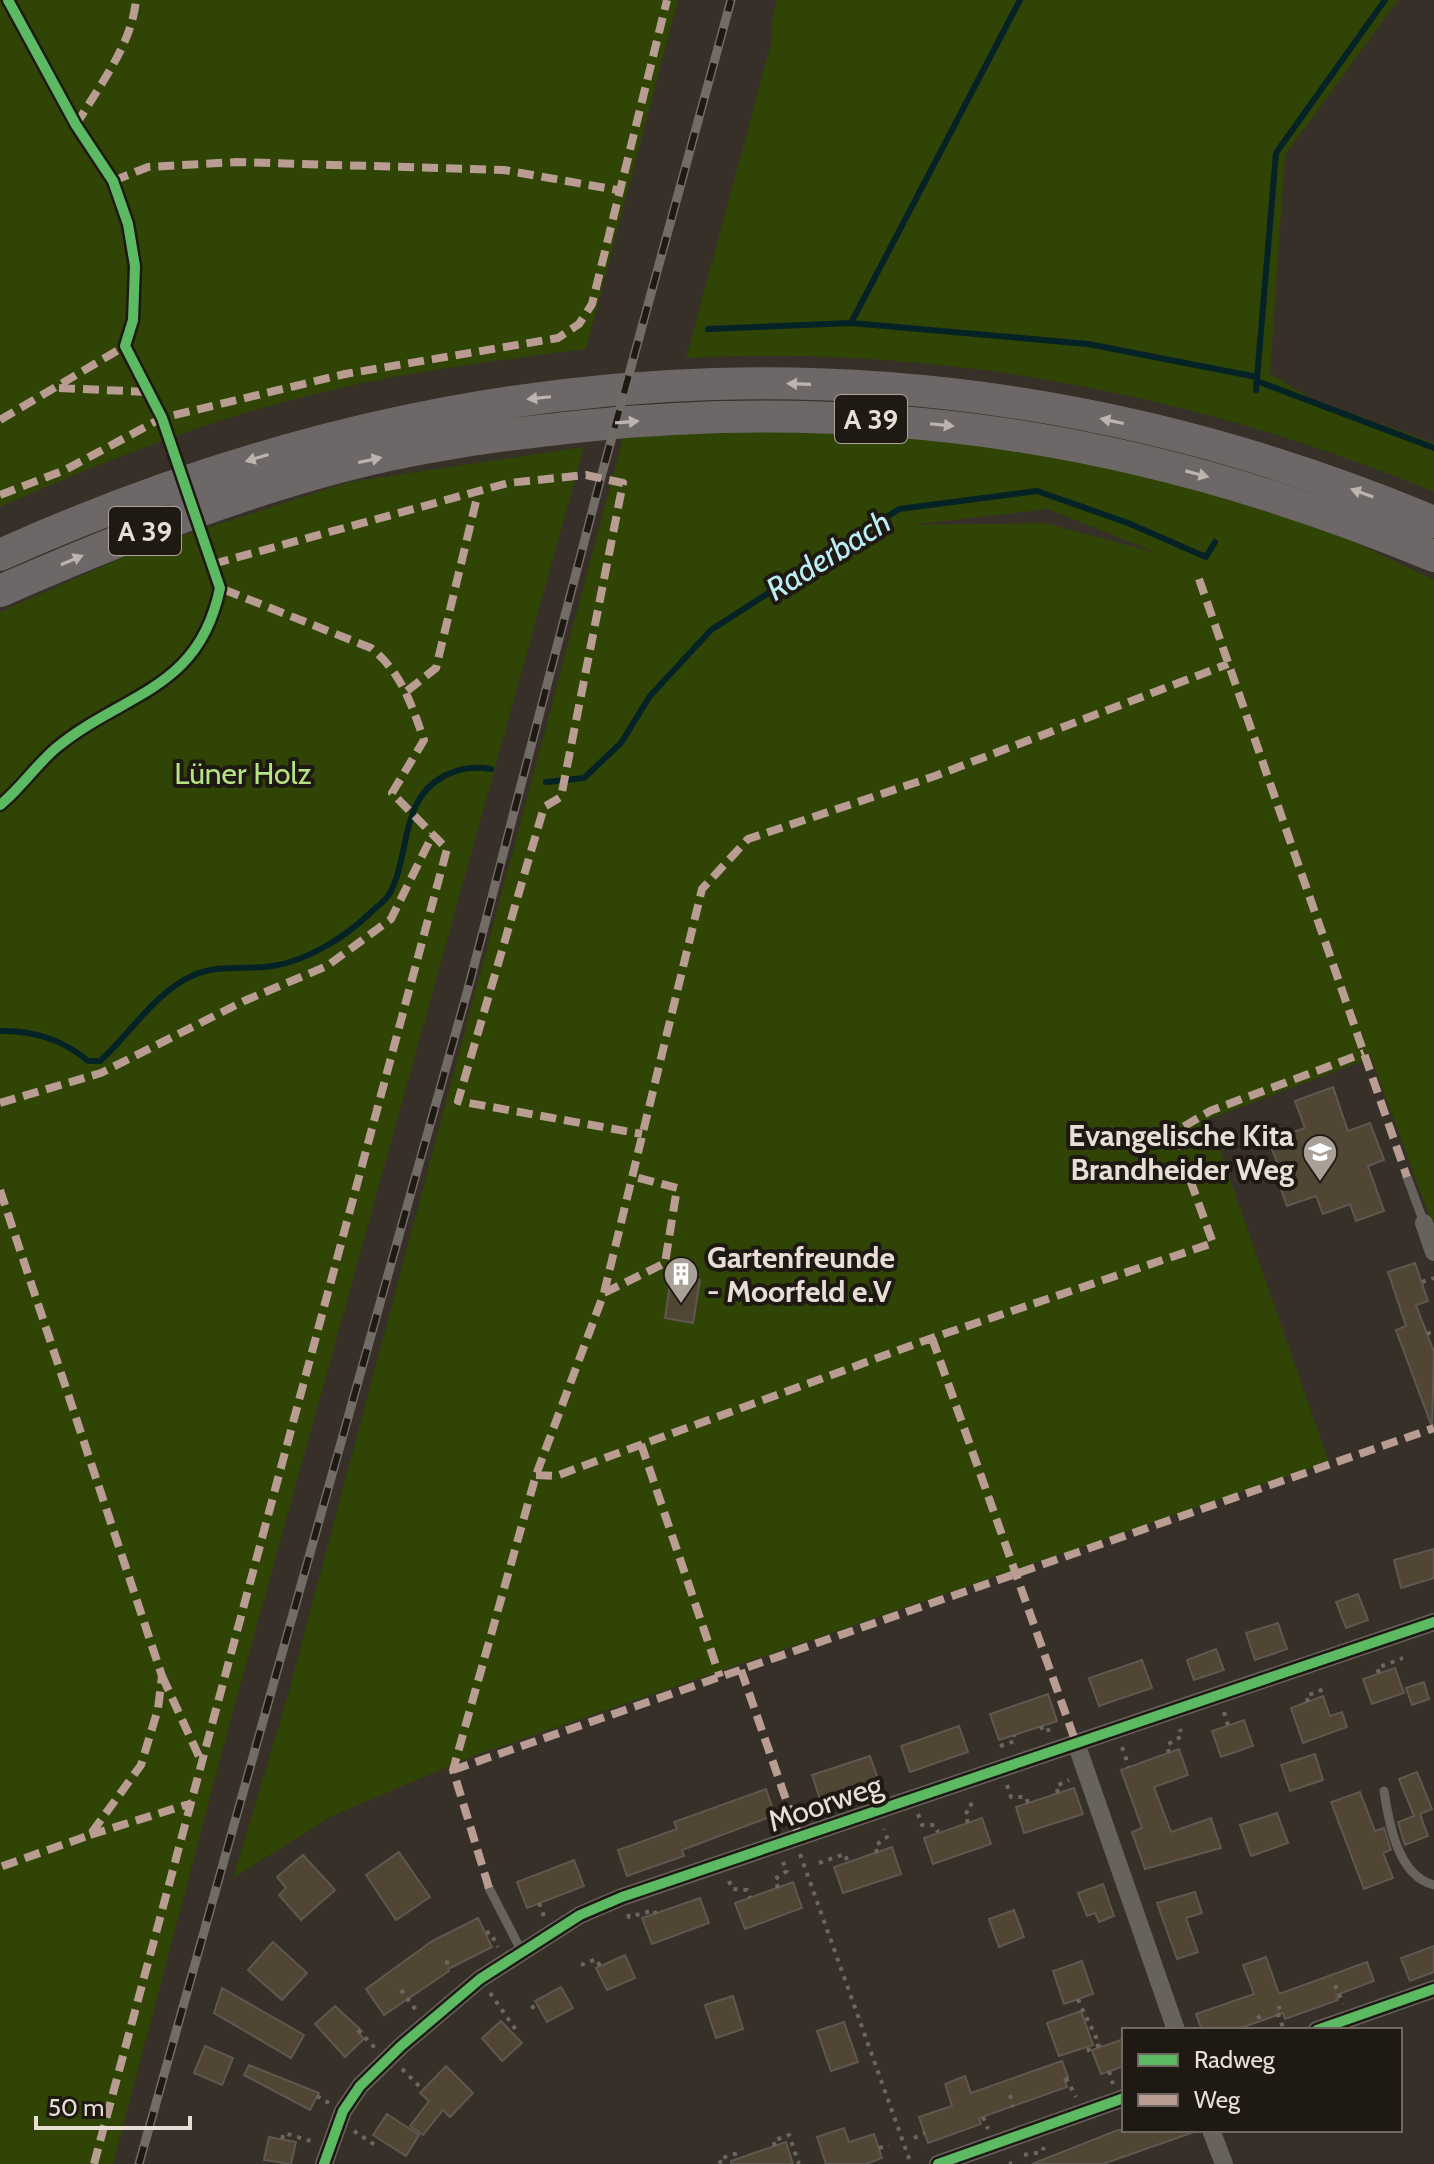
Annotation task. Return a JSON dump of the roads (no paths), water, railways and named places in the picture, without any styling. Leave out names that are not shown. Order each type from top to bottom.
[{"type":"highway","name":"A 39","points":[[0,555],[161,490],[344,434],[503,401],[720,383],[886,388],[1055,409],[1169,433],[1275,463],[1434,522]]},
{"type":"highway","name":"A 39","points":[[0,591],[220,502],[338,467],[503,434],[723,416],[901,421],[1068,443],[1221,480],[1330,516],[1434,556]]},
{"type":"street","points":[[1424,1223],[1434,1252]]},
{"type":"street","name":"Moorweg","points":[[326,2155],[338,2120],[360,2086],[390,2057],[480,1979],[580,1915],[722,1863],[1434,1622]]},
{"type":"street","points":[[1067,1746],[1175,2028]]},
{"type":"street","points":[[1323,2028],[1434,1989]]},
{"type":"street","points":[[938,2164],[1122,2099]]},
{"type":"street","points":[[1212,2132],[1224,2164]]},
{"type":"lane","points":[[1407,1177],[1424,1223]]},
{"type":"lane","points":[[1384,1791],[1387,1815],[1407,1868],[1417,1879],[1434,1885]]},
{"type":"lane","points":[[489,1888],[523,1954]]},
{"type":"waterway","points":[[1020,0],[851,323],[1088,344],[1257,377]]},
{"type":"waterway","name":"Raderbach","points":[[1256,390],[1276,153],[1385,0]]},
{"type":"waterway","points":[[708,329],[851,323]]},
{"type":"waterway","points":[[1257,381],[1434,448]]},
{"type":"waterway","name":"Raderbach","points":[[546,782],[584,778],[621,743],[650,696],[711,630],[899,509],[1037,491],[1128,523],[1206,557],[1215,542]]},
{"type":"waterway","name":"Raderbach","points":[[0,1031],[24,1032],[47,1038],[69,1047],[88,1061],[100,1061],[155,1002],[180,982],[213,970],[286,963],[324,947],[358,924],[388,896],[397,877],[413,813],[430,786],[462,769],[491,769]]},
{"type":"railway","points":[[139,2164],[468,989],[600,481],[731,0]]},
{"type":"place","name":"Evangelische Kita Brandheider Weg","points":[[1320,1183]]},
{"type":"place","name":"Gartenfreunde - Moorfeld e.V","points":[[681,1305]]},
{"type":"park label","name":"Lüner Holz","points":[[243,773]]}]
